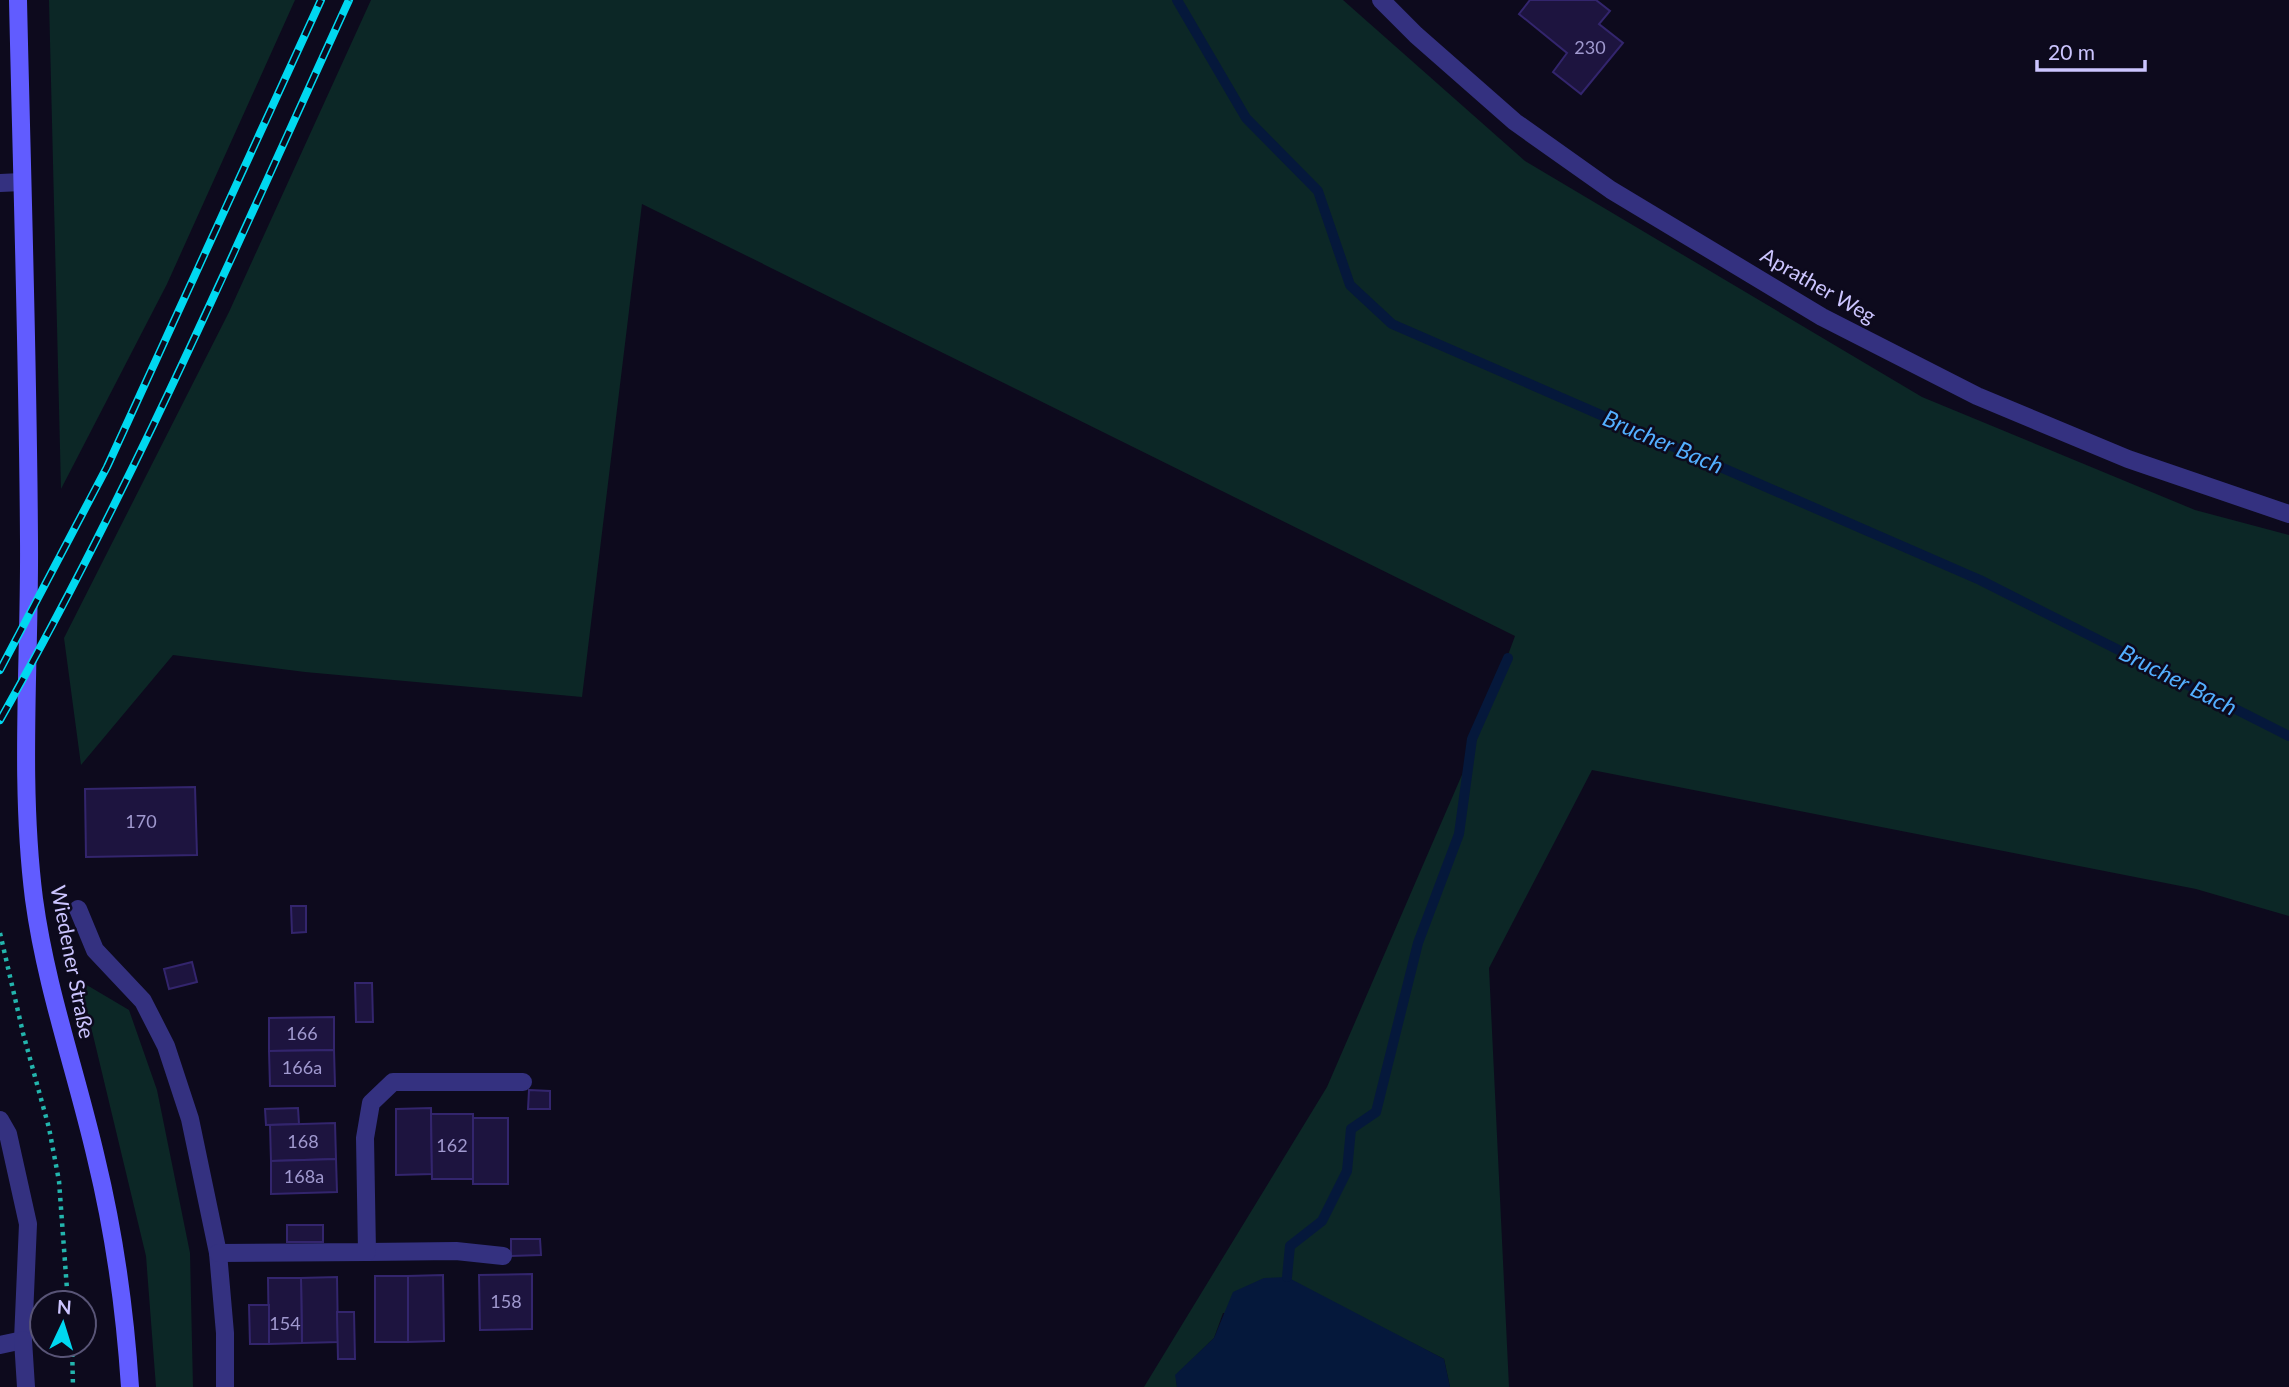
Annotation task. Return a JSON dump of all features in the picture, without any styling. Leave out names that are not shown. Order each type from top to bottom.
[{"type":"main road","name":"Wiedener Straße","points":[[18,0],[29,540],[27,774],[34,898],[54,1004],[99,1171],[116,1261],[130,1387]]},
{"type":"street","name":"Aprather Weg","points":[[1381,0],[1426,44],[1526,129],[1611,190],[1822,317],[2002,406],[2128,459],[2289,514]]},
{"type":"street","points":[[0,183],[22,182]]},
{"type":"street","name":"Wiedener Straße","points":[[78,909],[95,950],[143,1002],[166,1046],[190,1119],[218,1253],[225,1333],[225,1387]]},
{"type":"street","points":[[367,1252],[365,1138],[370,1103],[393,1082],[523,1082]]},
{"type":"street","points":[[0,1120],[8,1134],[28,1224],[23,1340],[26,1387]]},
{"type":"street","points":[[218,1253],[456,1251],[503,1256]]},
{"type":"street","points":[[0,1345],[23,1340]]},
{"type":"path","points":[[0,933],[59,1181],[67,1289]]},
{"type":"path","points":[[72,1359],[73,1387]]},
{"type":"green space","points":[[49,0],[295,0],[167,284],[61,489]]},
{"type":"green space","points":[[371,0],[1343,0],[1525,161],[1922,397],[2195,510],[2289,535],[2289,916],[2196,889],[1592,770],[1489,968],[1509,1387],[1450,1387],[1444,1359],[1381,1327],[1223,1313],[1214,1338],[1176,1375],[1177,1387],[1144,1387],[1327,1087],[1474,747],[1515,636],[642,204],[582,697],[305,672],[173,655],[81,765],[64,638],[229,312]]},
{"type":"green space","points":[[80,981],[129,1010],[157,1090],[190,1253],[193,1387],[156,1387],[146,1256]]},
{"type":"water","points":[[1287,1277],[1444,1359],[1450,1387],[1177,1387],[1175,1375],[1214,1338],[1233,1292],[1264,1278]]},
{"type":"building","points":[[1530,0],[1596,0],[1610,11],[1599,24],[1623,43],[1581,94],[1553,72],[1567,53],[1519,14]]},
{"type":"building","points":[[195,787],[197,855],[86,857],[85,789]]},
{"type":"building","points":[[291,906],[306,906],[306,932],[292,933]]},
{"type":"building","points":[[192,962],[197,982],[169,989],[164,969]]},
{"type":"building","points":[[355,983],[372,983],[373,1022],[356,1022]]},
{"type":"building","points":[[334,1017],[334,1050],[269,1051],[269,1018]]},
{"type":"building","points":[[334,1050],[335,1086],[270,1086],[269,1051]]},
{"type":"building","points":[[529,1090],[550,1091],[550,1109],[528,1109]]},
{"type":"building","points":[[298,1108],[299,1124],[266,1125],[265,1109]]},
{"type":"building","points":[[431,1108],[432,1174],[396,1175],[396,1109]]},
{"type":"building","points":[[431,1114],[473,1114],[473,1179],[432,1179]]},
{"type":"building","points":[[473,1118],[508,1118],[508,1184],[473,1184]]},
{"type":"building","points":[[335,1123],[336,1159],[271,1161],[270,1125]]},
{"type":"building","points":[[336,1159],[337,1192],[271,1194],[271,1161]]},
{"type":"building","points":[[287,1225],[323,1225],[323,1242],[287,1242]]},
{"type":"building","points":[[511,1239],[540,1239],[541,1255],[511,1256]]},
{"type":"building","points":[[532,1274],[532,1329],[480,1330],[479,1275]]},
{"type":"building","points":[[443,1275],[444,1341],[408,1342],[408,1276]]},
{"type":"building","points":[[375,1276],[408,1276],[408,1342],[375,1342]]},
{"type":"building","points":[[337,1277],[338,1342],[302,1343],[301,1278]]},
{"type":"building","points":[[268,1278],[301,1278],[302,1343],[269,1344]]},
{"type":"building","points":[[249,1305],[269,1305],[269,1344],[250,1344]]},
{"type":"building","points":[[337,1312],[354,1312],[355,1359],[338,1359]]},
{"type":"waterway","name":"Brucher Bach","points":[[1177,0],[1246,118],[1318,191],[1350,285],[1392,324],[1980,580],[2289,736]]},
{"type":"waterway","points":[[1287,1277],[1290,1246],[1322,1221],[1347,1171],[1351,1129],[1376,1112],[1418,943],[1459,834],[1472,739],[1508,658]]},
{"type":"railway","points":[[0,670],[107,467],[321,0]]},
{"type":"railway","points":[[0,720],[95,544],[139,454],[349,0]]}]
